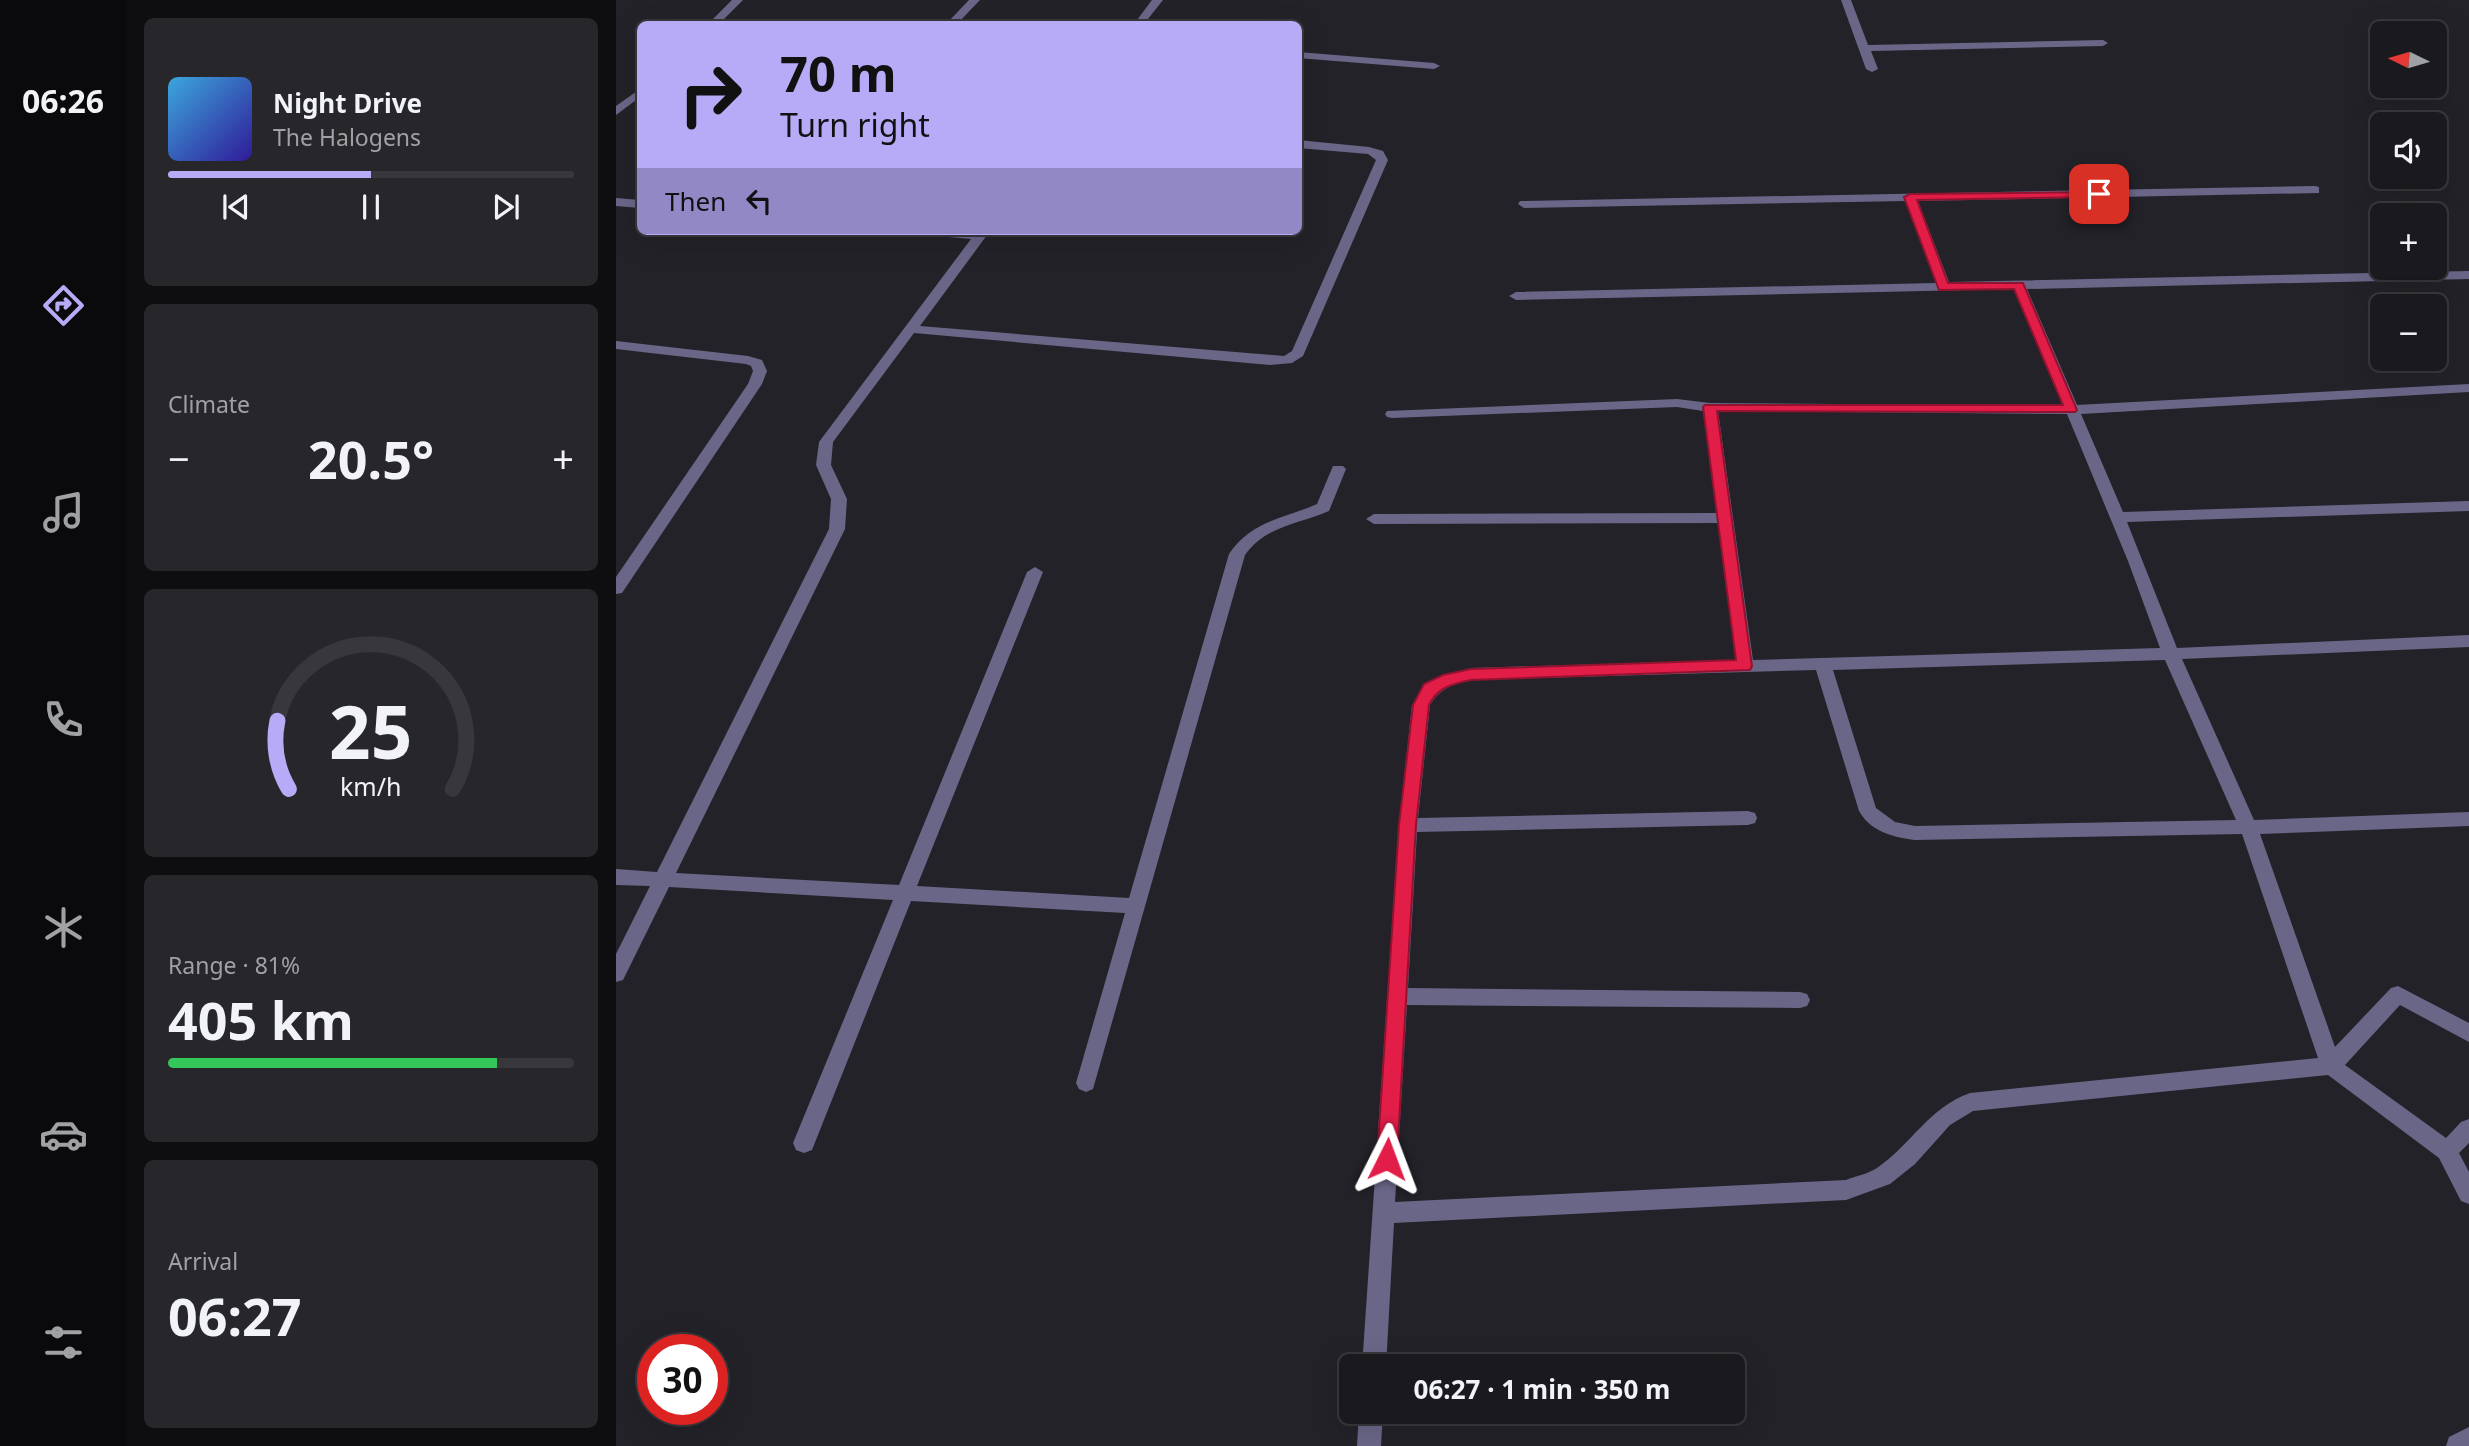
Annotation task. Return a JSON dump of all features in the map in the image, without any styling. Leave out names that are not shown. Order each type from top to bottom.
[{"type":"street","points":[[716,21],[738,0]]},
{"type":"street","points":[[954,21],[975,0]]},
{"type":"street","points":[[1141,21],[1158,0]]},
{"type":"street","points":[[1846,0],[1872,69]]},
{"type":"street","points":[[1864,48],[2103,43]]},
{"type":"street","points":[[1302,55],[1434,66]]},
{"type":"street","points":[[616,112],[637,94]]},
{"type":"street","points":[[911,329],[1270,361],[1287,360],[1298,353],[1382,160],[1379,154],[1369,151],[1302,144]]},
{"type":"street","points":[[1524,204],[2315,190]]},
{"type":"street","points":[[1910,197],[1944,287]]},
{"type":"street","points":[[616,202],[637,204]]},
{"type":"street","points":[[616,974],[837,529],[840,510],[837,494],[825,472],[821,456],[826,442],[981,235]]},
{"type":"street","points":[[1516,296],[2469,275]]},
{"type":"street","points":[[2019,285],[2117,517],[2171,654],[2248,827],[2331,1066],[2447,1151],[2469,1194]]},
{"type":"street","points":[[616,345],[748,360],[757,363],[760,371],[755,384],[616,589]]},
{"type":"street","points":[[1392,414],[1677,402],[1710,407],[2071,410],[2469,388]]},
{"type":"street","points":[[1710,407],[1745,666]]},
{"type":"street","points":[[1086,1083],[1237,554],[1256,530],[1307,515],[1324,507],[1338,469]]},
{"type":"street","points":[[2117,517],[2469,506]]},
{"type":"street","points":[[1374,519],[1725,518]]},
{"type":"street","points":[[804,1143],[1035,572]]},
{"type":"street","points":[[1375,1354],[1408,825],[1421,705],[1430,688],[1449,679],[1471,674],[2171,654],[2469,641]]},
{"type":"street","points":[[1822,664],[1868,811],[1875,820],[1890,829],[1915,833],[2248,827],[2469,819]]},
{"type":"street","points":[[1408,825],[1748,818]]},
{"type":"street","points":[[616,877],[1137,906]]},
{"type":"street","points":[[1384,1213],[1846,1189],[1882,1177],[1906,1157],[1942,1118],[1970,1102],[2331,1066],[2398,994],[2469,1033]]},
{"type":"street","points":[[1397,996],[1800,1000]]},
{"type":"street","points":[[2447,1151],[2469,1129]]},
{"type":"street","points":[[1369,1446],[1370,1424]]},
{"type":"street","points":[[2458,1446],[2469,1439]]},
{"type":"route","points":[[1387,1159],[1408,825],[1421,705],[1430,688],[1449,679],[1471,674],[1745,666],[1710,407],[2071,410],[2019,285],[1944,287],[1910,197],[2099,194]]}]
